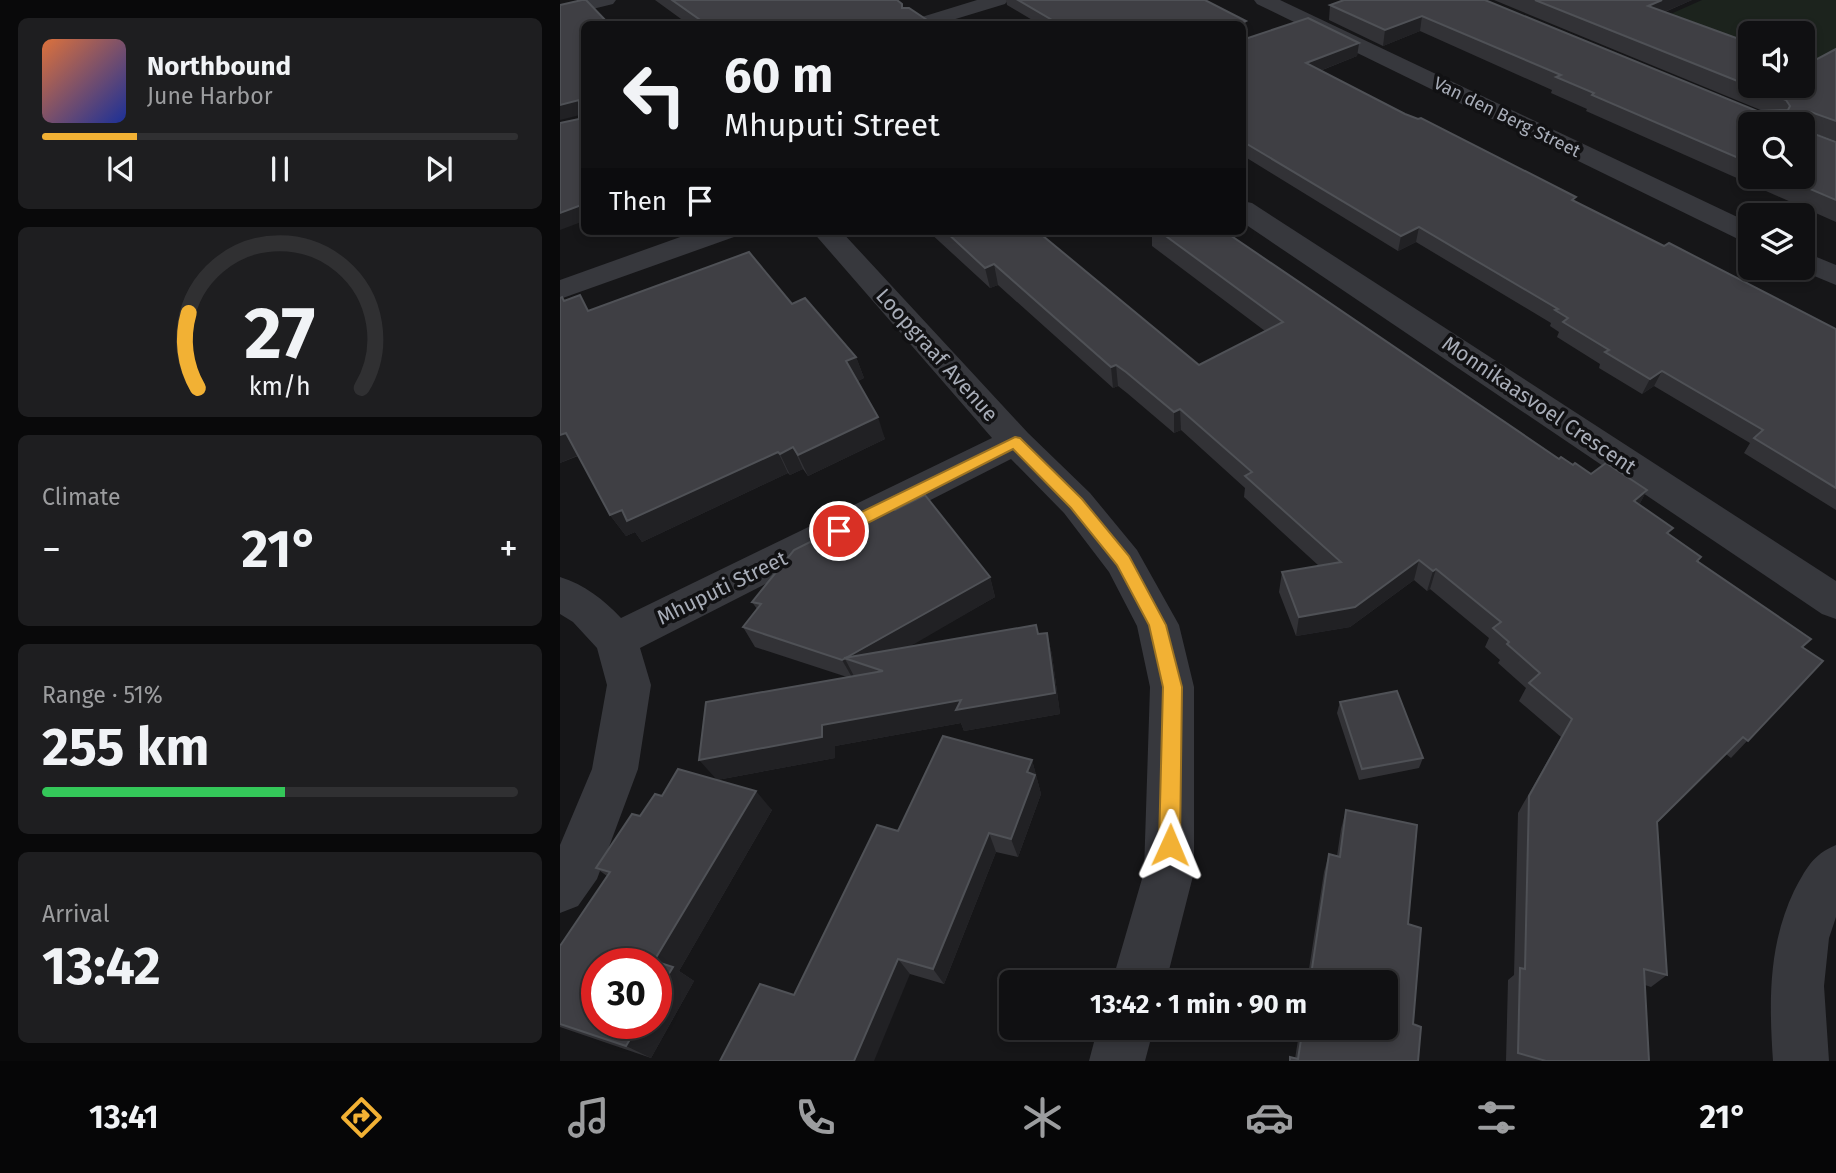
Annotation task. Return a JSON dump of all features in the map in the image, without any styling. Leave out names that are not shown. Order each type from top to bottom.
[{"type":"street","points":[[560,11],[606,0]]},
{"type":"street","points":[[929,21],[998,0]]},
{"type":"street","name":"Van den Berg Street","points":[[1264,0],[1738,228]]},
{"type":"street","points":[[1276,33],[1309,21]]},
{"type":"street","name":"Monnikaasvoel Crescent","points":[[1246,212],[1836,602]]},
{"type":"street","points":[[560,290],[713,235]]},
{"type":"street","name":"Loopgraaf Avenue","points":[[830,235],[1015,442],[1077,503],[1123,561],[1157,625],[1172,687],[1169,872],[1142,970]]},
{"type":"street","points":[[1815,266],[1836,276]]},
{"type":"street","name":"Mhuputi Street","points":[[616,640],[1015,442]]},
{"type":"street","points":[[560,593],[588,610],[616,640],[629,685],[615,769],[579,861],[560,888]]},
{"type":"street","points":[[1801,1061],[1796,996],[1802,935],[1827,881],[1836,870]]},
{"type":"street","points":[[1117,1061],[1123,1040]]},
{"type":"shaded area","points":[[1702,0],[1836,0],[1836,57],[1815,68],[1815,21],[1738,21],[1738,50],[1657,20]]},
{"type":"building","points":[[586,0],[606,21],[581,21],[581,205],[560,213],[560,123],[579,119],[579,100],[560,105],[560,5]]},
{"type":"building","points":[[672,0],[897,0],[902,4],[902,8],[909,8],[928,21],[702,21]]},
{"type":"building","points":[[1018,0],[1205,0],[1246,21],[1054,21]]},
{"type":"building","points":[[1344,0],[1485,0],[1757,111],[1788,110],[1790,106],[1781,98],[1815,98],[1815,60],[1836,49],[1836,121],[1815,112],[1738,112],[1738,158],[1556,77],[1561,75],[1422,16],[1385,30],[1330,5]]},
{"type":"building","points":[[1535,0],[1662,0],[1648,6],[1738,39],[1738,81]]},
{"type":"building","points":[[1308,18],[1359,43],[1306,63],[1576,197],[1572,200],[1664,246],[1669,243],[1836,329],[1836,488],[1754,438],[1763,430],[1662,371],[1650,379],[1563,322],[1568,318],[1555,310],[1558,309],[1419,227],[1401,236],[1246,143],[1246,39]]},
{"type":"building","points":[[1815,134],[1836,142],[1836,200],[1810,189],[1815,189]]},
{"type":"building","points":[[949,235],[1042,235],[1199,365],[1283,322],[1164,235],[1230,235],[1559,459],[1561,457],[1573,465],[1575,463],[1591,474],[1606,463],[1647,490],[1634,501],[1673,528],[1667,533],[1701,557],[1697,561],[1811,639],[1802,647],[1823,661],[1748,741],[1743,737],[1657,822],[1667,975],[1644,969],[1649,1061],[1546,1061],[1518,1053],[1520,968],[1525,969],[1529,796],[1572,719],[1529,683],[1540,673],[1493,628],[1501,622],[1436,569],[1433,571],[1419,560],[1355,607],[1299,617],[1282,572],[1341,562],[1245,476],[1252,472],[1180,409],[1174,412],[1126,372],[1116,365],[1111,367],[994,264],[985,268]]},
{"type":"building","points":[[749,252],[792,304],[805,298],[856,357],[846,361],[878,417],[798,455],[793,447],[780,454],[778,452],[627,521],[622,510],[610,515],[566,433],[560,435],[560,298],[564,301],[580,295],[588,311]]},
{"type":"building","points":[[925,495],[990,577],[842,660],[743,627],[761,604],[752,602],[794,550],[888,503],[895,510]]},
{"type":"building","points":[[1036,625],[1038,634],[1047,633],[1055,693],[956,710],[961,700],[822,725],[822,737],[699,760],[706,702],[883,671],[844,658]]},
{"type":"building","points":[[1397,691],[1423,758],[1362,769],[1340,702]]},
{"type":"building","points":[[943,736],[1032,760],[1027,772],[1035,775],[1011,839],[989,833],[933,969],[898,959],[854,1061],[720,1061],[760,984],[794,995],[877,825],[898,831]]},
{"type":"building","points":[[678,769],[756,791],[662,948],[581,948],[581,1031],[560,1024],[560,946],[610,872],[596,868],[632,814],[640,816],[655,794],[662,796]]},
{"type":"building","points":[[1346,810],[1417,825],[1408,924],[1421,928],[1413,1024],[1421,1027],[1418,1061],[1290,1061],[1290,1057],[1298,1059],[1301,1040],[1398,1040],[1398,970],[1312,970],[1329,854],[1340,857]]},
{"type":"building","points":[[605,1039],[630,1039],[626,1046]]},
{"type":"route","points":[[839,531],[1015,442],[1077,503],[1123,561],[1157,625],[1172,687],[1170,845]]}]
